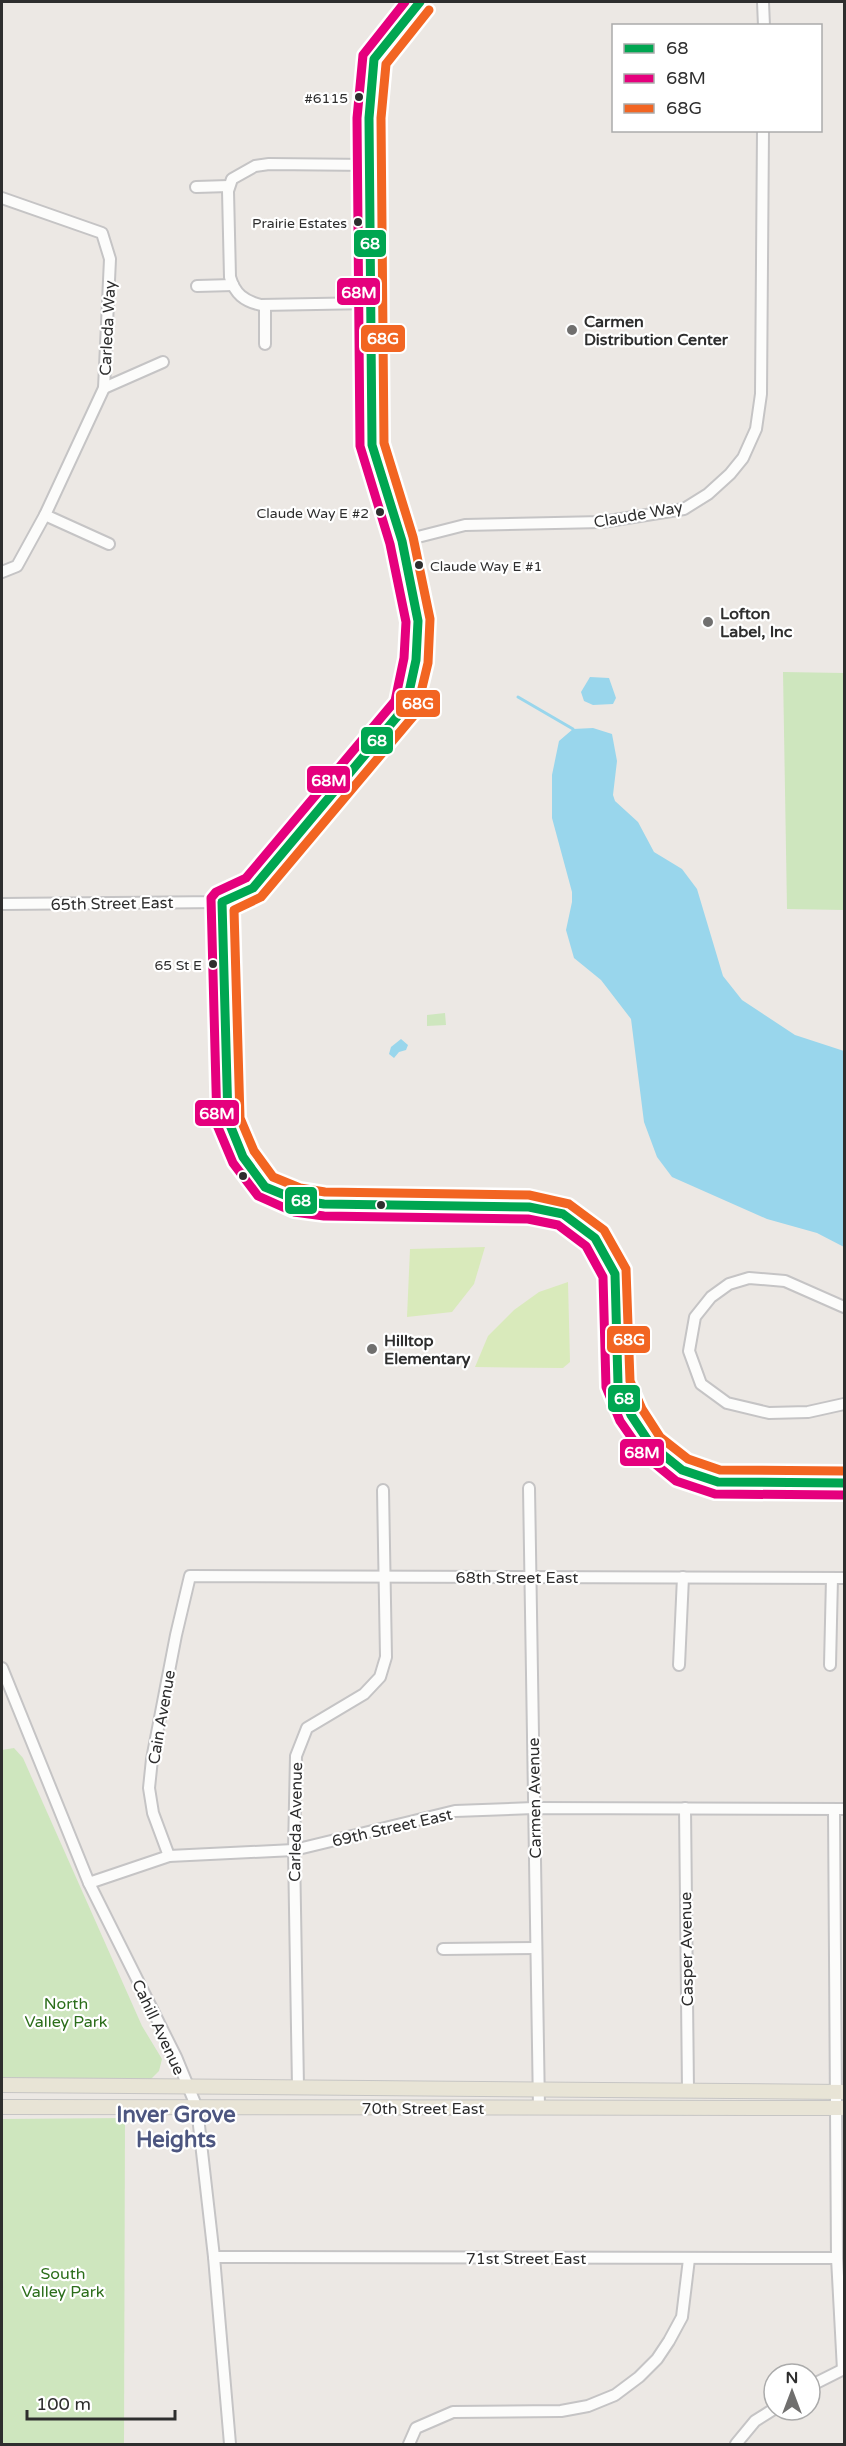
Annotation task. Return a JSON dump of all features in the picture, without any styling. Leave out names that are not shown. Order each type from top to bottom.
[{"type":"main road","name":"70th Street East","points":[[2,2085],[841,2092]]},
{"type":"main road","name":"70th Street East","points":[[2,2107],[841,2108]]},
{"type":"street","points":[[420,2],[374,59],[370,103],[372,445],[402,541],[418,621],[416,660],[406,706],[253,888],[222,902],[228,1120],[243,1157],[265,1187],[297,1200],[324,1204],[530,1207],[563,1214],[595,1238],[615,1274],[618,1384],[631,1415],[651,1445],[682,1470],[718,1482],[844,1483]]},
{"type":"street","points":[[764,2],[764,24]]},
{"type":"street","name":"Claude Way","points":[[402,541],[465,525],[602,522],[684,509],[708,494],[730,474],[743,458],[756,429],[761,394],[763,132]]},
{"type":"street","points":[[370,165],[269,164],[255,166],[232,179],[229,186],[230,277],[234,290],[249,302],[265,305],[371,303]]},
{"type":"street","points":[[196,187],[229,186]]},
{"type":"street","name":"Carleda Way","points":[[2,198],[102,233],[110,259],[104,388],[45,515],[17,566],[2,572]]},
{"type":"street","points":[[196,286],[233,285]]},
{"type":"street","points":[[265,305],[265,344]]},
{"type":"street","points":[[104,388],[163,362]]},
{"type":"street","points":[[45,515],[109,544]]},
{"type":"street","name":"65th Street East","points":[[2,904],[222,902]]},
{"type":"street","points":[[844,1307],[785,1281],[749,1278],[729,1284],[711,1297],[695,1317],[689,1351],[701,1384],[727,1403],[769,1413],[808,1412],[844,1404]]},
{"type":"street","name":"Carmen Avenue","points":[[529,1488],[538,2108]]},
{"type":"street","name":"Carleda Avenue","points":[[298,2087],[294,1850],[296,1756],[308,1728],[364,1694],[380,1677],[386,1657],[384,1490]]},
{"type":"street","name":"68th Street East","points":[[190,1576],[844,1578]]},
{"type":"street","name":"Cain Avenue","points":[[169,1856],[153,1813],[149,1788],[152,1759],[190,1576]]},
{"type":"street","points":[[679,1665],[683,1577]]},
{"type":"street","points":[[830,1665],[832,1578]]},
{"type":"street","name":"Cahill Avenue","points":[[2,1668],[89,1883],[176,2057],[197,2108],[214,2257],[230,2445]]},
{"type":"street","name":"69th Street East","points":[[89,1883],[169,1856],[294,1850],[455,1811],[534,1808],[839,1809]]},
{"type":"street","name":"Casper Avenue","points":[[685,1808],[688,2091]]},
{"type":"street","points":[[822,2380],[844,2369],[837,2258],[841,2108],[839,1809]]},
{"type":"street","points":[[443,1949],[536,1948]]},
{"type":"street","name":"71st Street East","points":[[214,2257],[837,2258]]},
{"type":"street","points":[[409,2445],[416,2428],[453,2412],[561,2411],[588,2406],[615,2395],[639,2377],[669,2341],[682,2317],[689,2259]]},
{"type":"street","points":[[736,2445],[755,2421],[762,2417]]},
{"type":"green space","points":[[783,672],[844,673],[844,910],[787,909]]},
{"type":"green space","points":[[445,1013],[446,1025],[427,1026],[427,1015]]},
{"type":"green space","points":[[485,1247],[474,1284],[452,1312],[407,1317],[410,1249]]},
{"type":"green space","points":[[568,1282],[570,1362],[563,1368],[475,1367],[488,1336],[514,1310],[539,1292]]},
{"type":"green space","name":"North Valley Park","points":[[14,1748],[23,1758],[142,2026],[162,2059],[159,2071],[151,2079],[2,2079],[2,1750]]},
{"type":"green space","name":"South Valley Park","points":[[125,2118],[124,2444],[2,2444],[2,2119]]},
{"type":"water","points":[[590,677],[609,678],[616,698],[613,704],[593,705],[584,701],[581,692]]},
{"type":"water","points":[[593,728],[612,734],[617,761],[613,795],[615,801],[638,822],[654,852],[682,869],[697,889],[723,976],[742,1000],[795,1035],[844,1051],[844,1247],[817,1233],[767,1219],[672,1177],[657,1157],[644,1122],[631,1019],[601,980],[574,958],[566,930],[572,892],[552,818],[552,775],[559,741],[573,729]]},
{"type":"water","points":[[401,1039],[408,1045],[406,1050],[399,1052],[394,1058],[389,1054],[391,1047]]},
{"type":"waterway","points":[[518,697],[573,729]]},
{"type":"transit line","name":"68M","points":[[405,2],[363,55],[357,118],[360,446],[390,544],[406,622],[404,658],[395,701],[246,878],[216,892],[211,898],[217,1125],[233,1163],[258,1196],[294,1212],[324,1216],[528,1219],[558,1225],[586,1246],[603,1277],[606,1387],[620,1421],[643,1454],[676,1481],[715,1494],[844,1495]]},
{"type":"transit line","name":"68","points":[[420,2],[374,59],[369,118],[372,445],[402,541],[418,621],[416,660],[406,706],[253,888],[222,902],[228,1120],[243,1157],[265,1187],[297,1200],[324,1204],[529,1207],[563,1214],[595,1238],[615,1274],[618,1384],[631,1415],[651,1445],[682,1470],[718,1482],[844,1483]]},
{"type":"transit line","name":"68G","points":[[429,10],[386,64],[381,118],[384,443],[413,537],[430,619],[428,663],[416,713],[261,897],[234,910],[240,1118],[254,1151],[273,1177],[300,1188],[325,1192],[529,1195],[569,1204],[604,1230],[626,1269],[630,1381],[642,1409],[660,1437],[688,1459],[720,1470],[844,1471]]},
{"type":"place","name":"#6115","points":[[359,97]]},
{"type":"place","name":"Prairie Estates","points":[[358,222]]},
{"type":"place","name":"Carmen Distribution Center","points":[[572,330]]},
{"type":"place","name":"Claude Way E #2","points":[[380,512]]},
{"type":"place","name":"Claude Way E #1","points":[[419,565]]},
{"type":"place","name":"Lofton Label, Inc","points":[[708,622]]},
{"type":"place","name":"65 St E","points":[[213,964]]},
{"type":"place","name":"Hilltop Elementary","points":[[372,1349]]},
{"type":"district","name":"Inver Grove Heights","points":[[176,2126]]}]
